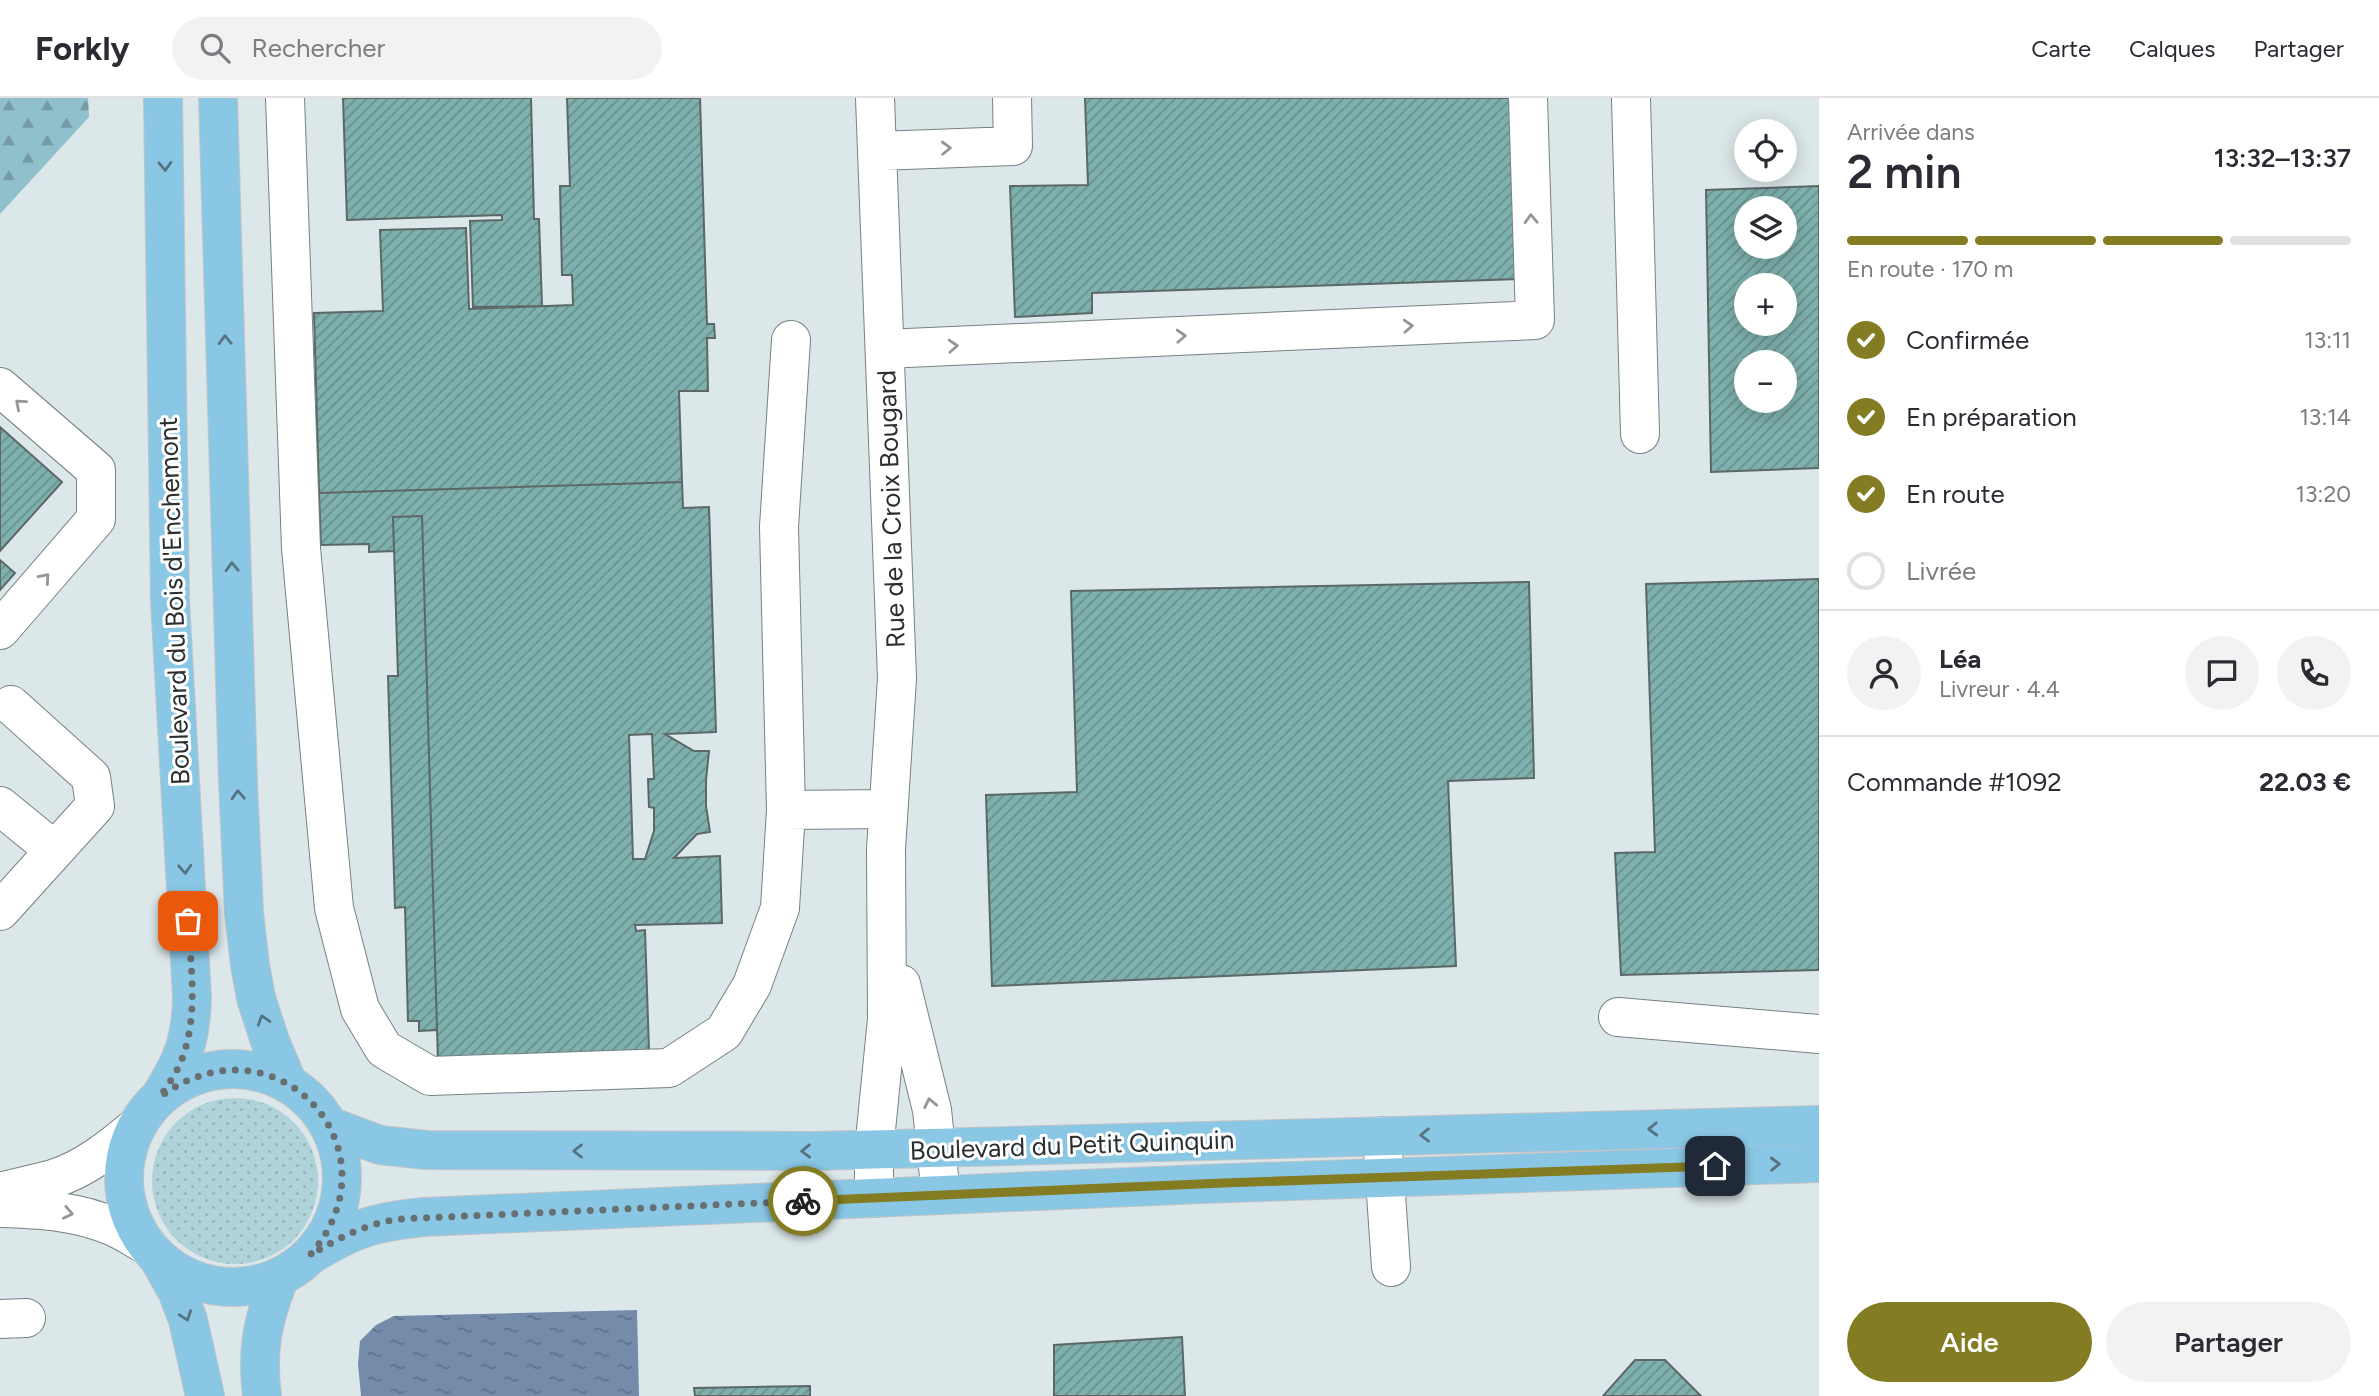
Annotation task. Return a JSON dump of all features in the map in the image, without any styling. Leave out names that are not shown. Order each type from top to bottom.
[{"type":"main road","name":"Boulevard du Bois d'Enchemont","points":[[160,1097],[180,1065],[190,1036],[192,997],[170,601],[163,98]]},
{"type":"main road","points":[[218,98],[244,913],[256,998],[288,1084]]},
{"type":"main road","points":[[205,1396],[188,1320],[177,1291],[130,1213],[125,1188],[128,1150],[137,1126],[160,1097],[181,1083],[216,1070],[253,1071],[288,1084],[307,1098],[329,1126],[340,1159],[341,1194],[330,1227],[295,1266],[265,1315],[259,1356],[262,1396]]},
{"type":"main road","name":"Boulevard du Petit Quinquin","points":[[329,1126],[380,1145],[426,1150],[710,1152],[1819,1125]]},
{"type":"main road","name":"Boulevard du Petit Quinquin","points":[[295,1266],[338,1238],[363,1227],[399,1219],[1385,1177],[1819,1163]]},
{"type":"main road","points":[[152,1251],[186,1276],[209,1284],[245,1286],[295,1266]]},
{"type":"street","points":[[285,98],[301,548],[334,908],[360,1009],[384,1049],[429,1076],[670,1068],[724,1032],[752,985],[780,908],[786,810],[779,527],[791,340]]},
{"type":"street","name":"Rue de la Croix Bougard","points":[[875,98],[897,678],[886,849],[888,920]]},
{"type":"street","points":[[877,150],[1013,146],[1012,98]]},
{"type":"street","points":[[885,349],[1535,320],[1528,98]]},
{"type":"street","points":[[1631,98],[1640,434]]},
{"type":"street","points":[[0,387],[96,470],[96,519],[0,629]]},
{"type":"street","points":[[0,911],[95,806],[92,777],[10,705]]},
{"type":"street","points":[[0,806],[54,850]]},
{"type":"street","points":[[786,810],[888,808]]},
{"type":"street","points":[[888,920],[932,1110],[941,1195]]},
{"type":"street","points":[[874,1198],[874,1150],[887,1019],[888,920]]},
{"type":"street","points":[[1618,1017],[1819,1034]]},
{"type":"street","points":[[0,1192],[55,1178],[85,1164],[112,1147],[137,1126]]},
{"type":"street","points":[[1382,1136],[1391,1266]]},
{"type":"street","points":[[0,1208],[58,1211],[90,1218],[115,1227],[152,1251]]},
{"type":"shaded area","points":[[235,1098],[267,1105],[281,1112],[293,1123],[304,1135],[311,1149],[318,1181],[311,1213],[304,1227],[293,1239],[281,1250],[267,1257],[235,1264],[203,1257],[189,1250],[177,1239],[166,1227],[159,1213],[152,1181],[159,1149],[166,1135],[177,1123],[189,1112],[203,1105]]},
{"type":"green space","points":[[0,98],[88,98],[89,117],[0,214]]},
{"type":"water","points":[[637,1310],[639,1396],[361,1396],[358,1364],[360,1341],[376,1325],[394,1316]]},
{"type":"building","points":[[343,98],[531,98],[534,219],[539,219],[542,306],[473,307],[470,221],[502,220],[502,215],[347,220]]},
{"type":"building","points":[[567,98],[700,98],[707,324],[714,324],[715,338],[707,338],[708,391],[679,391],[682,482],[319,493],[314,313],[383,311],[380,230],[466,228],[469,309],[573,305],[572,275],[562,275],[560,186],[570,186]]},
{"type":"building","points":[[1085,98],[1514,98],[1519,279],[1092,293],[1092,313],[1015,317],[1010,186],[1088,185]]},
{"type":"building","points":[[1819,186],[1819,468],[1711,472],[1706,190]]},
{"type":"building","points":[[0,427],[62,482],[0,551]]},
{"type":"building","points":[[682,482],[683,508],[709,507],[716,732],[665,734],[694,751],[709,751],[706,806],[710,832],[697,834],[674,858],[720,856],[722,923],[635,925],[636,931],[645,930],[649,1051],[438,1062],[422,516],[393,517],[394,551],[369,552],[369,544],[321,545],[319,493]],"holes":[[[652,734],[654,779],[648,779],[649,807],[654,808],[654,831],[645,859],[633,859],[629,735]]]},
{"type":"building","points":[[422,516],[437,1030],[419,1031],[419,1021],[408,1021],[405,907],[395,908],[388,676],[398,676],[393,517]]},
{"type":"building","points":[[0,560],[15,573],[0,590]]},
{"type":"building","points":[[1819,579],[1819,970],[1621,975],[1615,853],[1655,852],[1646,584]]},
{"type":"building","points":[[1529,582],[1534,778],[1448,781],[1456,966],[992,986],[986,795],[1077,792],[1071,591]]},
{"type":"building","points":[[1182,1337],[1185,1396],[1054,1396],[1054,1345]]},
{"type":"building","points":[[1635,1360],[1665,1360],[1701,1396],[1603,1396]]},
{"type":"building","points":[[810,1386],[810,1396],[695,1396],[694,1388]]},
{"type":"way so far","points":[[188,921],[192,997],[190,1036],[180,1065],[160,1097],[192,1077],[216,1070],[240,1069],[276,1078],[307,1098],[323,1116],[334,1137],[342,1171],[341,1194],[335,1216],[310,1255],[363,1227],[399,1219],[803,1201]]},
{"type":"route","points":[[803,1201],[1715,1166]]}]
